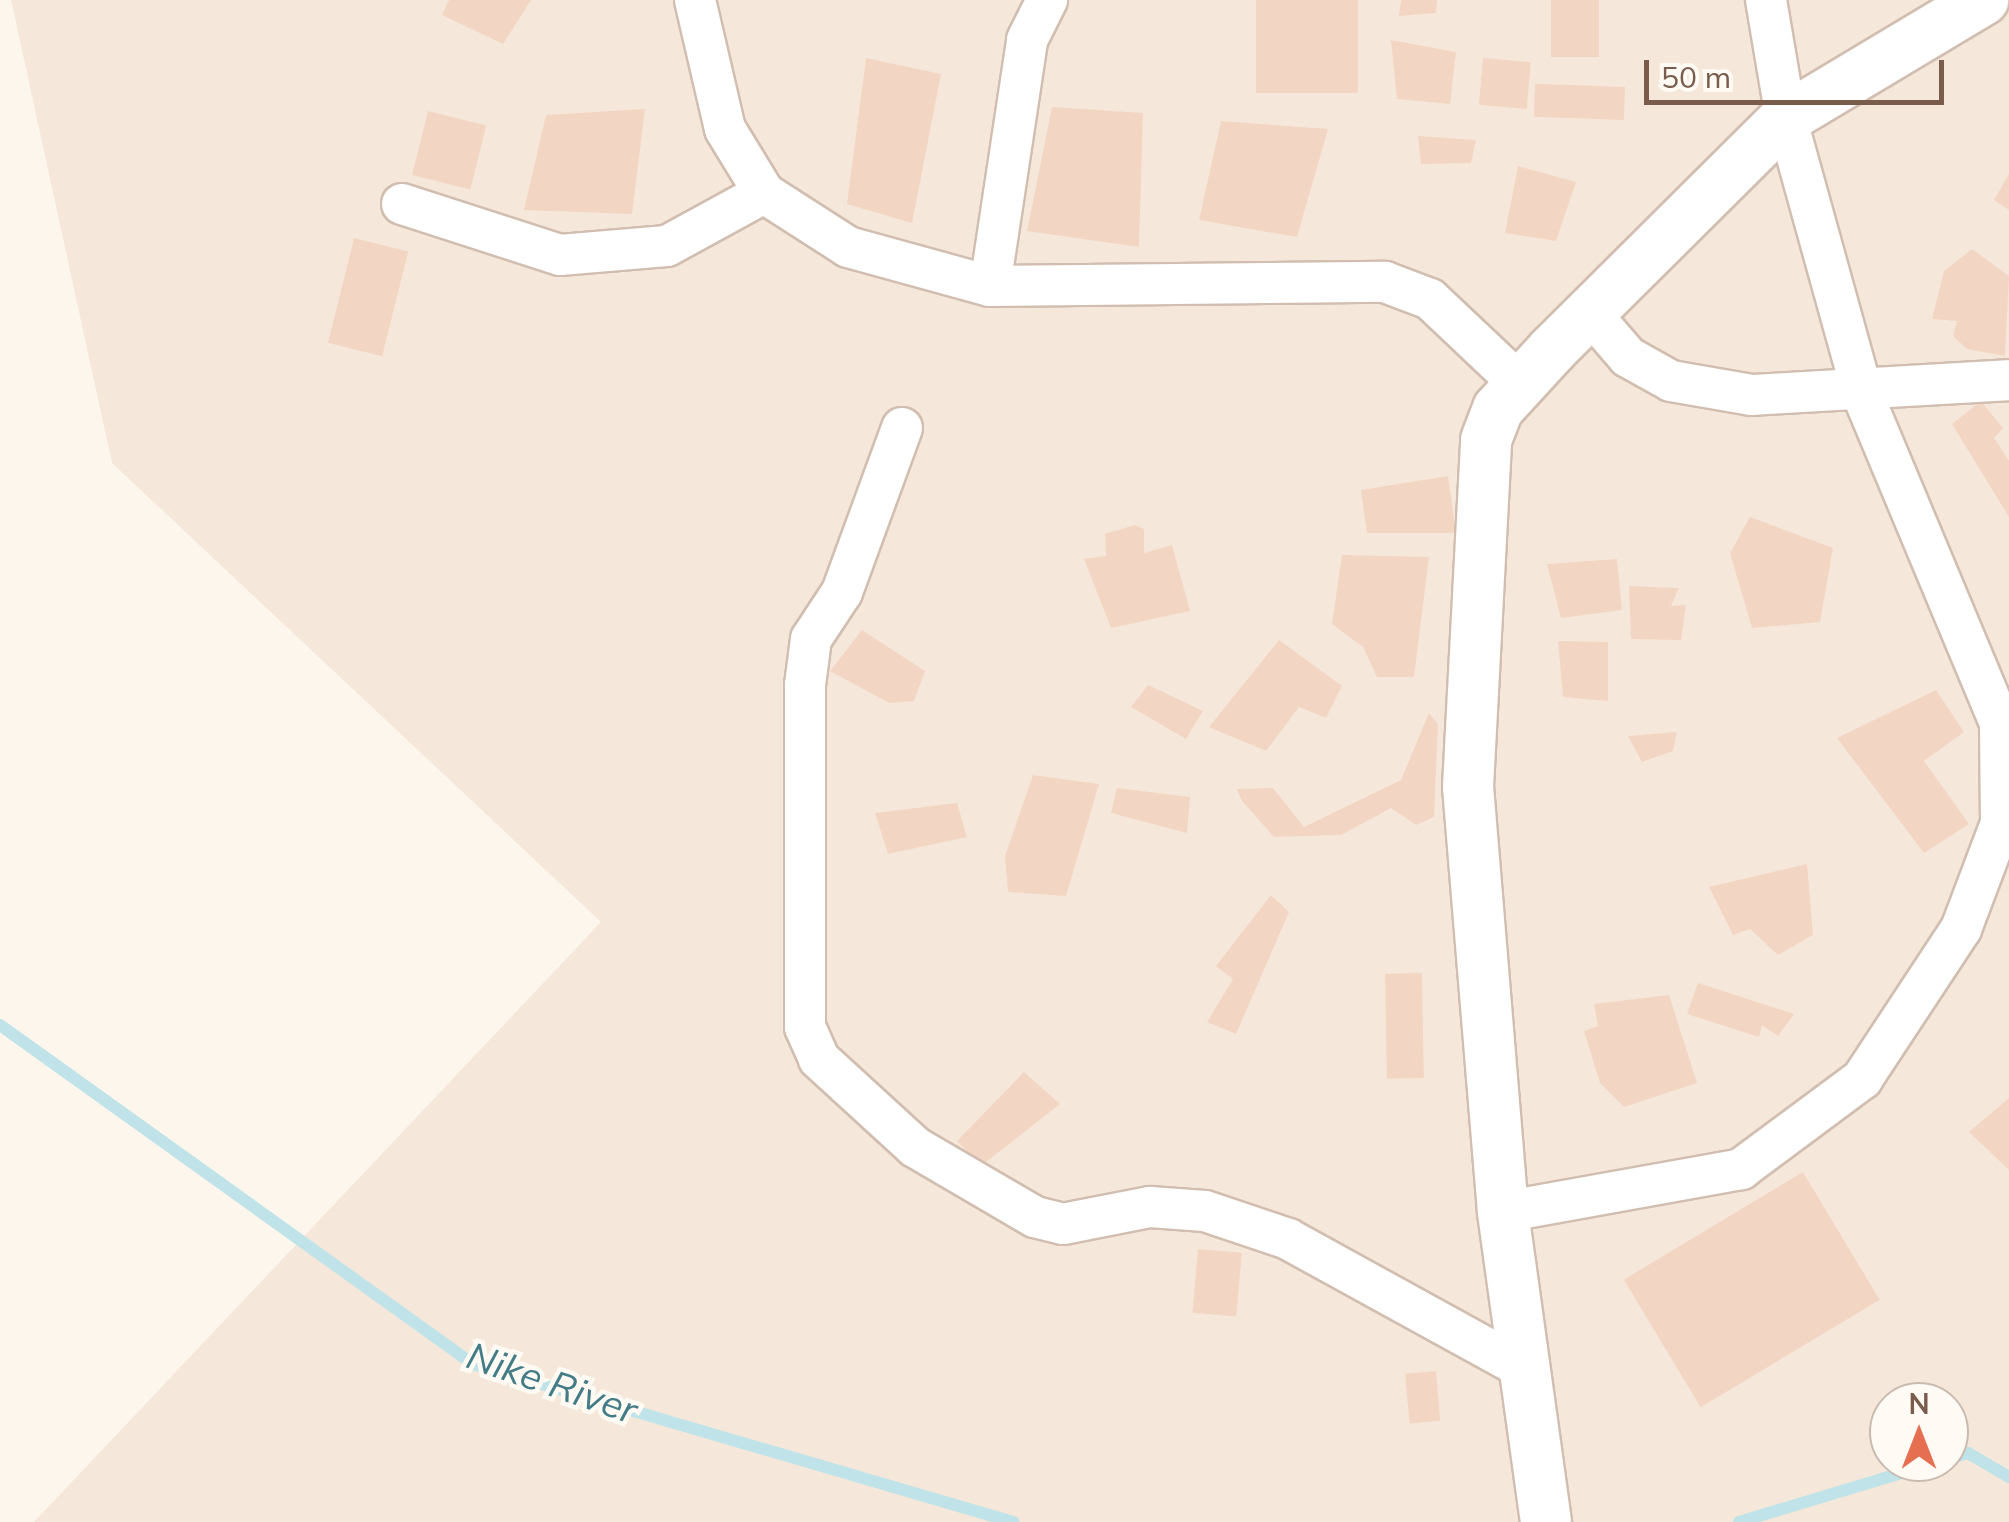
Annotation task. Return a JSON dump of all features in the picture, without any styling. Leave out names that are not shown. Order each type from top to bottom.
[{"type":"street","points":[[695,0],[725,129],[764,193],[848,247],[990,286],[1385,282],[1430,299],[1521,385]]},
{"type":"street","points":[[990,286],[1027,40],[1048,0]]},
{"type":"street","points":[[1503,1212],[1741,1169],[1862,1079],[1962,929],[2001,823],[2000,723],[1862,395],[1786,118],[1766,0]]},
{"type":"street","points":[[1546,1522],[1503,1212],[1468,787],[1486,440],[1521,385],[1786,118],[1983,0]]},
{"type":"street","points":[[402,204],[560,254],[667,246],[764,193]]},
{"type":"street","points":[[1590,313],[1628,357],[1671,381],[1752,395],[1862,395],[2009,380]]},
{"type":"street","points":[[902,428],[848,576],[811,639],[807,669],[805,1027],[819,1059],[916,1147],[1035,1217],[1063,1224],[1150,1207],[1205,1211],[1288,1239],[1526,1370]]},
{"type":"shaded area","points":[[11,0],[2009,0],[2009,1522],[34,1522],[601,922],[112,463]]},
{"type":"building","points":[[449,0],[531,0],[503,44],[442,15]]},
{"type":"building","points":[[1256,0],[1358,0],[1358,93],[1256,93]]},
{"type":"building","points":[[1401,0],[1437,0],[1436,13],[1399,16]]},
{"type":"building","points":[[1551,0],[1599,0],[1599,57],[1551,57]]},
{"type":"building","points":[[1391,40],[1456,52],[1450,104],[1397,99]]},
{"type":"building","points":[[866,58],[941,74],[912,223],[847,204]]},
{"type":"building","points":[[1483,58],[1531,62],[1527,109],[1479,105]]},
{"type":"building","points":[[1535,84],[1625,87],[1624,120],[1534,117]]},
{"type":"building","points":[[1052,107],[1143,113],[1139,247],[1027,231]]},
{"type":"building","points":[[645,109],[632,214],[524,210],[546,115]]},
{"type":"building","points":[[428,111],[486,126],[470,190],[412,175]]},
{"type":"building","points":[[1221,121],[1328,129],[1297,237],[1199,220]]},
{"type":"building","points":[[1418,136],[1476,140],[1471,163],[1421,164]]},
{"type":"building","points":[[1518,166],[1576,182],[1556,241],[1505,233]]},
{"type":"building","points":[[2009,174],[2009,210],[1994,200]]},
{"type":"building","points":[[354,238],[408,252],[382,356],[328,343]]},
{"type":"building","points":[[1972,249],[2009,276],[2005,356],[1967,349],[1953,336],[1957,321],[1932,319],[1944,271]]},
{"type":"building","points":[[1981,401],[2003,428],[1994,438],[2009,461],[2009,517],[1952,424]]},
{"type":"building","points":[[1448,476],[1456,533],[1367,533],[1361,490]]},
{"type":"building","points":[[1750,517],[1833,548],[1820,622],[1752,628],[1730,553]]},
{"type":"building","points":[[1135,525],[1144,529],[1144,553],[1172,545],[1190,611],[1111,628],[1084,559],[1106,556],[1105,534]]},
{"type":"building","points":[[1342,555],[1429,557],[1414,677],[1377,677],[1363,647],[1332,624]]},
{"type":"building","points":[[1617,559],[1622,610],[1561,618],[1547,564]]},
{"type":"building","points":[[1629,586],[1679,588],[1671,606],[1686,605],[1681,640],[1631,639]]},
{"type":"building","points":[[862,630],[925,671],[914,701],[889,703],[830,671]]},
{"type":"building","points":[[1279,640],[1342,686],[1326,718],[1299,707],[1266,751],[1209,727]]},
{"type":"building","points":[[1558,641],[1608,642],[1608,701],[1563,697]]},
{"type":"building","points":[[1148,685],[1203,711],[1186,739],[1131,707]]},
{"type":"building","points":[[1936,690],[1964,732],[1924,761],[1969,824],[1924,853],[1837,738]]},
{"type":"building","points":[[1429,713],[1438,724],[1434,817],[1416,825],[1391,808],[1341,835],[1274,837],[1242,801],[1237,789],[1273,788],[1304,827],[1401,780]]},
{"type":"building","points":[[1677,732],[1673,751],[1642,762],[1628,736]]},
{"type":"building","points":[[1033,775],[1099,784],[1066,896],[1008,892],[1005,856]]},
{"type":"building","points":[[1117,788],[1190,797],[1187,833],[1111,813]]},
{"type":"building","points":[[957,803],[967,837],[888,854],[875,813]]},
{"type":"building","points":[[1807,864],[1813,935],[1778,955],[1750,929],[1733,935],[1709,887]]},
{"type":"building","points":[[1271,895],[1289,912],[1236,1034],[1207,1022],[1233,979],[1216,966]]},
{"type":"building","points":[[1422,973],[1424,1078],[1387,1079],[1385,974]]},
{"type":"building","points":[[1698,983],[1794,1014],[1778,1036],[1762,1025],[1759,1037],[1687,1014]]},
{"type":"building","points":[[1669,995],[1697,1083],[1624,1107],[1600,1083],[1584,1031],[1598,1026],[1594,1004]]},
{"type":"building","points":[[1024,1072],[1060,1104],[981,1166],[957,1141]]},
{"type":"building","points":[[2009,1098],[2009,1170],[1969,1132]]},
{"type":"building","points":[[1803,1172],[1880,1300],[1701,1407],[1624,1280]]},
{"type":"building","points":[[1198,1249],[1242,1253],[1236,1317],[1192,1313]]},
{"type":"building","points":[[1436,1371],[1440,1421],[1409,1424],[1405,1374]]},
{"type":"waterway","name":"Nike River","points":[[0,1025],[473,1364],[1013,1522]]},
{"type":"waterway","name":"Nike River","points":[[1969,1454],[2009,1477]]},
{"type":"waterway","name":"Nike River","points":[[1739,1522],[1872,1482]]}]
